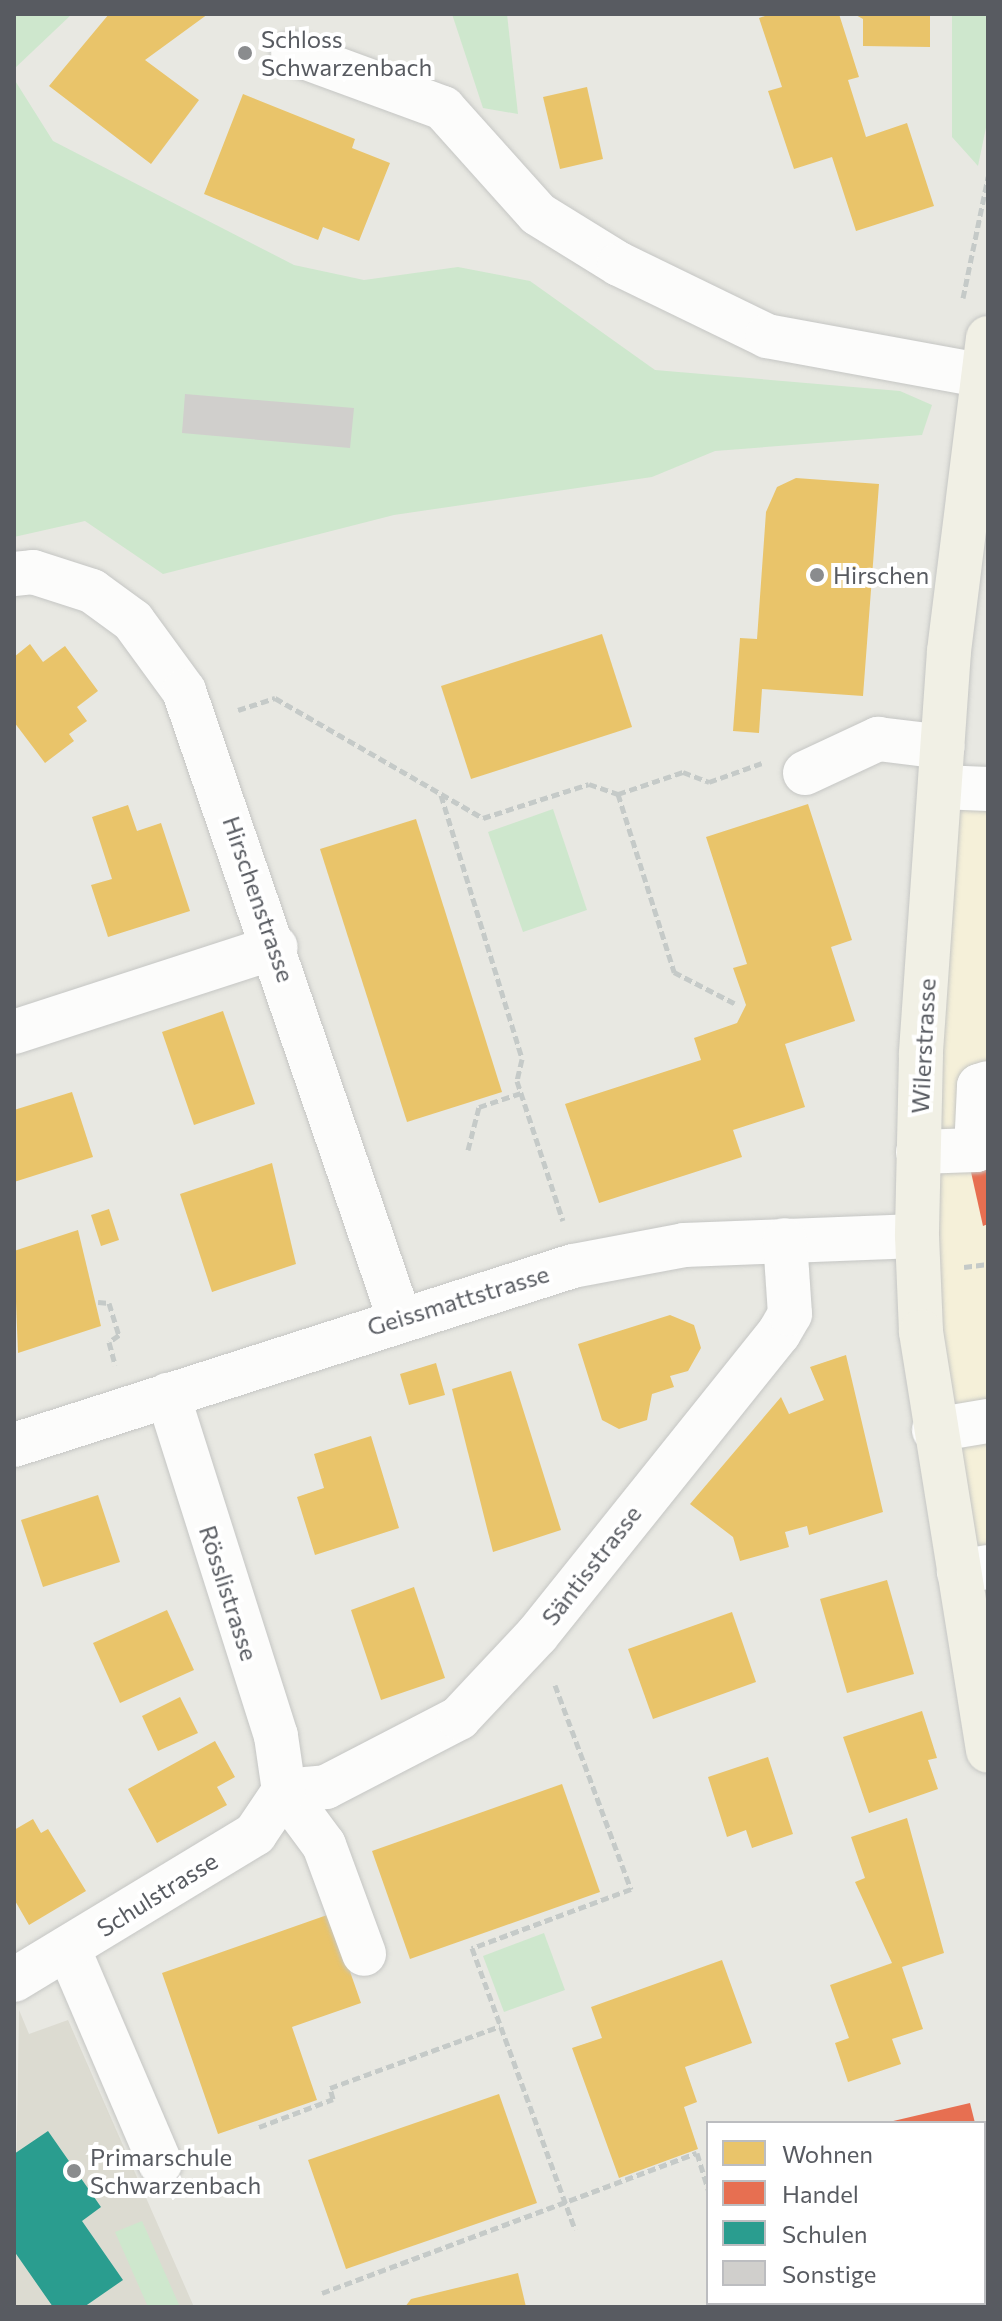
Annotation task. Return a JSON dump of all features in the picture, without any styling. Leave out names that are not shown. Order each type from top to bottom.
[{"type":"main road","name":"Wilerstrasse","points":[[984,357],[942,767],[918,1152],[917,1236],[934,1430],[974,1570],[988,1751]]},
{"type":"street","points":[[293,53],[443,108],[538,214],[619,264],[767,336],[984,357]]},
{"type":"street","name":"Hirschenstrasse","points":[[14,574],[33,572],[92,591],[133,621],[165,660],[204,735],[399,1317]]},
{"type":"street","points":[[790,765],[878,739],[988,789]]},
{"type":"street","points":[[14,1032],[276,947]]},
{"type":"street","points":[[918,1152],[976,1150],[979,1086],[988,1083]]},
{"type":"street","name":"Geissmattstrasse","points":[[14,1445],[399,1317],[573,1266],[684,1245],[917,1236]]},
{"type":"street","name":"Säntisstrasse","points":[[284,1791],[326,1787],[459,1718],[537,1635],[779,1333],[790,1314],[785,1240]]},
{"type":"street","name":"Rösslistrasse","points":[[168,1395],[276,1736],[284,1791]]},
{"type":"street","points":[[934,1430],[988,1421]]},
{"type":"street","points":[[284,1791],[324,1845],[364,1954]]},
{"type":"street","name":"Schulstrasse","points":[[14,1980],[255,1834],[284,1791]]},
{"type":"street","points":[[68,1948],[160,2163]]},
{"type":"path","points":[[221,715],[275,698],[483,818],[589,784],[618,794],[683,772],[709,782],[790,765]]},
{"type":"path","points":[[440,793],[522,1059],[521,1093],[568,1237]]},
{"type":"path","points":[[618,794],[674,972],[734,1003]]},
{"type":"path","points":[[468,1150],[479,1107],[521,1093]]},
{"type":"path","points":[[98,1302],[109,1303],[119,1335],[109,1342],[120,1381]]},
{"type":"path","points":[[537,1635],[631,1889],[472,1948],[575,2230]]},
{"type":"path","points":[[259,2127],[333,2099],[330,2088],[500,2026]]},
{"type":"path","points":[[322,2293],[697,2153],[706,2183]]},
{"type":"shaded area","points":[[941,787],[988,789],[988,1751],[934,1430]]},
{"type":"shaded area","name":"Primarschule Schwarzenbach","points":[[19,2010],[29,2034],[68,2020],[194,2307],[14,2307]]},
{"type":"green space","points":[[14,14],[72,14],[14,69]]},
{"type":"green space","points":[[452,14],[507,14],[518,114],[483,108]]},
{"type":"green space","points":[[952,14],[988,14],[988,118],[978,166],[952,137]]},
{"type":"green space","points":[[14,79],[53,141],[294,265],[364,280],[458,267],[530,281],[655,370],[900,391],[932,405],[922,435],[715,451],[652,477],[394,515],[163,574],[85,521],[14,537]]},
{"type":"green space","points":[[553,809],[587,910],[523,932],[488,832]]},
{"type":"green space","points":[[544,1933],[565,1990],[504,2012],[483,1956]]},
{"type":"green space","points":[[142,2221],[180,2307],[148,2307],[115,2232]]},
{"type":"building: Wohnen","points":[[109,14],[208,14],[145,60],[199,100],[151,164],[49,86]]},
{"type":"building: Wohnen","points":[[771,14],[839,14],[859,77],[848,80],[866,137],[907,123],[934,206],[856,231],[832,157],[794,169],[768,91],[782,87],[759,18]]},
{"type":"building: Wohnen","points":[[854,14],[930,14],[930,47],[863,46],[863,19]]},
{"type":"building: Wohnen","points":[[587,87],[603,159],[560,169],[543,97]]},
{"type":"building: Wohnen","points":[[243,94],[355,139],[352,148],[390,163],[359,241],[323,227],[318,240],[204,194]]},
{"type":"building: Wohnen","name":"Hirschen","points":[[796,478],[879,484],[863,696],[762,689],[759,733],[733,731],[740,638],[757,639],[766,512],[777,487]]},
{"type":"building: Wohnen","points":[[602,634],[632,727],[471,779],[441,686]]},
{"type":"building: Wohnen","points":[[30,644],[43,662],[65,646],[98,691],[77,707],[87,721],[69,734],[74,741],[45,763],[14,722],[14,657]]},
{"type":"building: Wohnen","points":[[808,804],[852,940],[831,947],[855,1021],[785,1044],[805,1107],[733,1130],[742,1157],[599,1203],[565,1104],[701,1060],[694,1038],[737,1023],[746,1005],[733,968],[747,964],[706,837]]},
{"type":"building: Wohnen","points":[[128,805],[137,831],[161,823],[190,911],[108,937],[91,885],[112,879],[92,817]]},
{"type":"building: Wohnen","points":[[416,819],[502,1092],[407,1122],[320,849]]},
{"type":"building: Wohnen","points":[[223,1011],[255,1104],[194,1125],[162,1032]]},
{"type":"building: Wohnen","points":[[72,1092],[93,1157],[14,1182],[14,1110]]},
{"type":"building: Wohnen","points":[[272,1163],[296,1264],[212,1292],[180,1194]]},
{"type":"building: Wohnen","points":[[109,1209],[119,1240],[101,1246],[91,1215]]},
{"type":"building: Wohnen","points":[[78,1230],[101,1326],[18,1353],[14,1251]]},
{"type":"building: Wohnen","points":[[670,1315],[694,1325],[701,1348],[688,1371],[670,1376],[674,1387],[652,1394],[647,1420],[619,1429],[602,1420],[578,1344]]},
{"type":"building: Wohnen","points":[[846,1355],[883,1512],[809,1535],[807,1526],[785,1532],[789,1547],[740,1561],[733,1537],[690,1504],[781,1397],[789,1414],[824,1400],[810,1367]]},
{"type":"building: Wohnen","points":[[436,1363],[445,1395],[409,1405],[400,1374]]},
{"type":"building: Wohnen","points":[[511,1371],[561,1530],[493,1552],[452,1389]]},
{"type":"building: Wohnen","points":[[371,1436],[399,1528],[315,1555],[297,1497],[324,1488],[314,1454]]},
{"type":"building: Wohnen","points":[[98,1495],[120,1562],[43,1587],[21,1520]]},
{"type":"building: Wohnen","points":[[887,1580],[914,1674],[847,1693],[820,1599]]},
{"type":"building: Wohnen","points":[[414,1587],[445,1678],[381,1700],[351,1610]]},
{"type":"building: Wohnen","points":[[167,1610],[194,1670],[120,1703],[93,1643]]},
{"type":"building: Wohnen","points":[[732,1612],[756,1682],[653,1719],[628,1649]]},
{"type":"building: Wohnen","points":[[180,1697],[198,1733],[158,1751],[142,1716]]},
{"type":"building: Wohnen","points":[[922,1711],[937,1758],[928,1760],[938,1789],[869,1813],[843,1737]]},
{"type":"building: Wohnen","points":[[215,1741],[235,1777],[217,1787],[227,1805],[157,1843],[128,1789]]},
{"type":"building: Wohnen","points":[[768,1757],[793,1834],[752,1848],[746,1830],[727,1837],[708,1777]]},
{"type":"building: Wohnen","points":[[562,1784],[600,1892],[410,1959],[372,1851]]},
{"type":"building: Wohnen","points":[[907,1818],[944,1953],[902,1967],[923,2029],[892,2039],[901,2064],[848,2082],[835,2043],[849,2038],[830,1985],[892,1963],[855,1882],[865,1878],[851,1837]]},
{"type":"building: Wohnen","points":[[33,1819],[41,1833],[48,1829],[86,1891],[29,1925],[14,1899],[14,1830]]},
{"type":"building: Wohnen","points":[[330,1914],[361,2003],[292,2027],[317,2100],[218,2134],[162,1973]]},
{"type":"building: Wohnen","points":[[722,1960],[752,2043],[685,2067],[697,2102],[684,2107],[698,2149],[619,2178],[572,2048],[602,2038],[591,2007]]},
{"type":"building: Wohnen","points":[[499,2094],[537,2203],[346,2269],[308,2160]]},
{"type":"building: Wohnen","points":[[518,2273],[526,2307],[405,2307],[411,2299]]},
{"type":"building: Handel","points":[[988,1167],[988,1224],[983,1226],[971,1172]]},
{"type":"building: Handel","points":[[970,2103],[974,2121],[893,2121]]},
{"type":"building: Handel","points":[[986,2229],[988,2290],[986,2290]]},
{"type":"building: Schulen","points":[[48,2131],[101,2207],[82,2221],[123,2280],[84,2307],[53,2307],[14,2251],[14,2154]]},
{"type":"building: Sonstige","points":[[185,394],[354,408],[350,448],[182,433]]},
{"type":"place","name":"Schloss Schwarzenbach","points":[[245,53]]},
{"type":"place","name":"Hirschen","points":[[817,575]]},
{"type":"place","name":"Primarschule Schwarzenbach","points":[[74,2171]]}]
